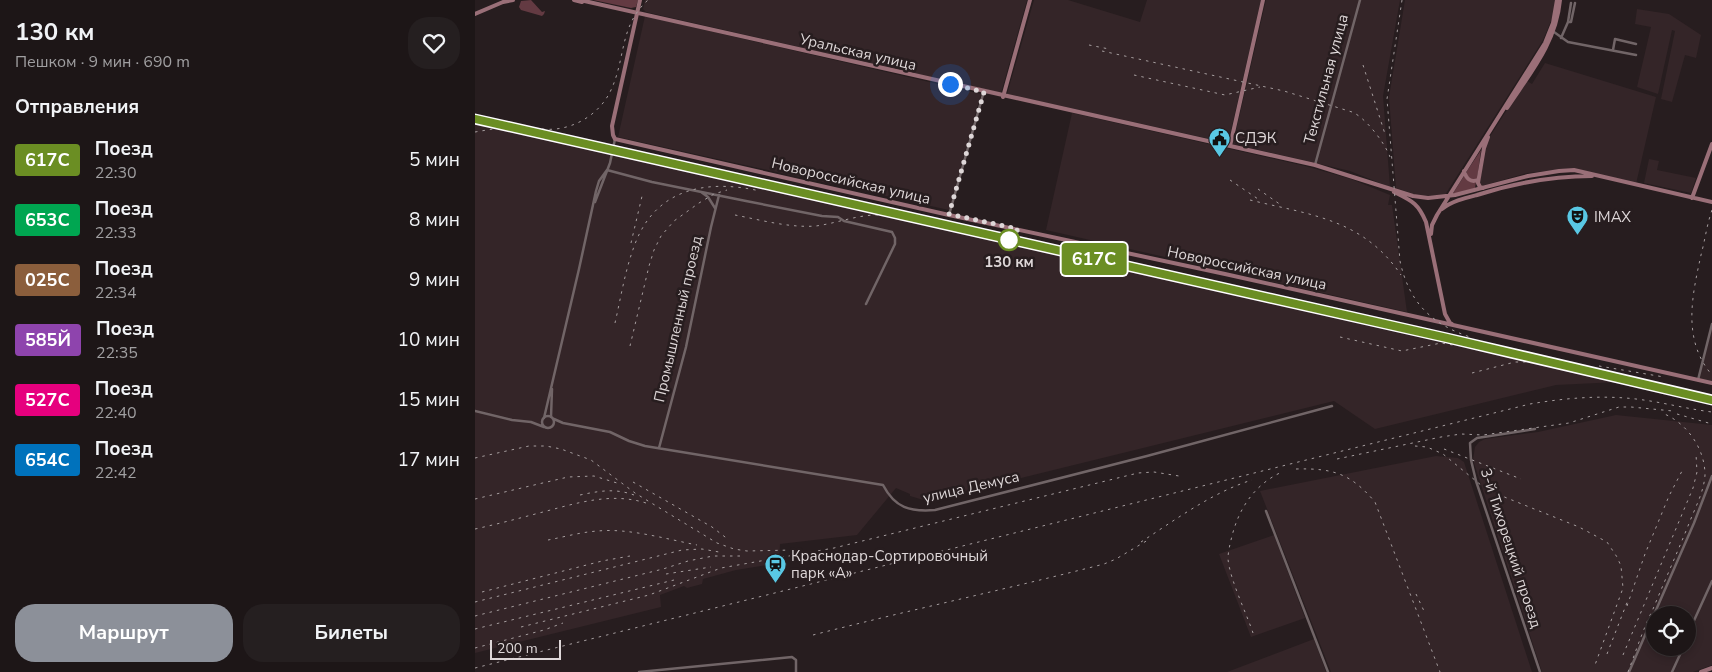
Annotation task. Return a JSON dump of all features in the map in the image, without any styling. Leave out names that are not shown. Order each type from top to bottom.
[{"type":"main road","points":[[475,14],[508,0]]},
{"type":"main road","points":[[475,14],[503,2],[513,0]]},
{"type":"main road","name":"Уральская улица","points":[[574,0],[636,13]]},
{"type":"main road","name":"Уральская улица","points":[[580,0],[1315,165],[1388,188],[1416,204]]},
{"type":"main road","points":[[615,139],[611,126],[640,0]]},
{"type":"main road","points":[[1003,96],[1030,0]]},
{"type":"main road","points":[[1231,146],[1263,0]]},
{"type":"main road","points":[[1483,188],[1478,185],[1478,180],[1487,138],[1545,43],[1559,0]]},
{"type":"main road","points":[[1431,241],[1432,225],[1447,197],[1545,50],[1557,22],[1559,0]]},
{"type":"main road","name":"Новороссийская улица","points":[[615,139],[1712,383]]},
{"type":"main road","points":[[1691,198],[1712,144]]},
{"type":"main road","points":[[1464,170],[1467,178],[1473,182],[1478,180]]},
{"type":"main road","points":[[1447,197],[1508,181],[1575,170],[1712,202]]},
{"type":"main road","points":[[1561,171],[1569,176]]},
{"type":"main road","points":[[1437,215],[1448,204],[1517,183],[1569,176],[1599,176]]},
{"type":"main road","points":[[1508,181],[1517,183]]},
{"type":"main road","name":"Уральская улица","points":[[1369,182],[1418,197],[1447,197]]},
{"type":"main road","points":[[1418,197],[1415,201],[1429,230],[1445,314],[1439,321],[1426,320]]},
{"type":"main road","name":"Новороссийская улица","points":[[1445,314],[1450,323],[1466,328]]},
{"type":"main road","points":[[1701,672],[1712,668]]},
{"type":"street","name":"Текстильная улица","points":[[1315,165],[1360,0]]},
{"type":"street","points":[[1552,0],[1556,5],[1556,11]]},
{"type":"street","points":[[1561,38],[1568,22],[1571,3]]},
{"type":"street","points":[[1568,22],[1571,22],[1575,4]]},
{"type":"street","points":[[1554,32],[1568,42],[1637,55]]},
{"type":"street","points":[[1613,50],[1615,40],[1636,44]]},
{"type":"street","points":[[949,214],[984,92]]},
{"type":"street","points":[[544,427],[542,423],[543,418],[592,208],[599,181],[607,170],[615,139]]},
{"type":"street","points":[[607,170],[646,180],[822,216],[838,217],[844,221],[892,232],[895,244],[865,304]]},
{"type":"street","points":[[699,190],[708,197],[715,209]]},
{"type":"street","name":"Промышленный проезд","points":[[659,448],[686,347],[719,195]]},
{"type":"street","points":[[1698,380],[1712,324]]},
{"type":"street","points":[[552,382],[552,418],[554,423],[552,427]]},
{"type":"street","name":"улица Демуса","points":[[552,418],[563,423],[610,432],[629,441],[659,448],[883,485],[893,501],[907,508],[919,511],[935,510],[1332,406]]},
{"type":"street","points":[[475,411],[512,420],[531,422],[548,428],[563,423]]},
{"type":"street","points":[[531,422],[547,416],[552,418]]},
{"type":"street","name":"3-й Тихорецкий проезд","points":[[1535,429],[1481,437],[1470,443],[1471,460],[1476,481],[1540,672]]},
{"type":"street","points":[[1629,672],[1694,523],[1712,476]]},
{"type":"street","points":[[1266,511],[1328,672]]},
{"type":"street","points":[[1696,616],[1712,581]]},
{"type":"street","points":[[1672,672],[1679,656]]},
{"type":"street","points":[[639,672],[792,657],[796,660],[796,672]]},
{"type":"shaded area","points":[[531,0],[542,12],[545,11],[542,16],[521,10],[519,7],[521,1]]},
{"type":"shaded area","points":[[593,0],[638,0],[636,7],[631,8]]},
{"type":"shaded area","points":[[645,0],[1027,0],[1001,93],[646,12],[643,9]]},
{"type":"shaded area","points":[[1034,0],[1068,0],[1140,22],[1147,0],[1261,0],[1228,143],[1007,94]]},
{"type":"shaded area","points":[[1266,0],[1400,0],[1383,96],[1390,187],[1350,171],[1233,144]]},
{"type":"shaded area","points":[[1405,0],[1556,0],[1553,16],[1543,40],[1445,195],[1419,196],[1396,188],[1389,97]]},
{"type":"shaded area","points":[[1637,9],[1669,14],[1701,35],[1696,58],[1685,55],[1672,102],[1661,99],[1675,31],[1672,30],[1658,94],[1637,87],[1651,27],[1635,24]]},
{"type":"shaded area","points":[[645,16],[981,94],[949,210],[618,137]]},
{"type":"shaded area","points":[[1545,63],[1656,97],[1636,184],[1574,168],[1527,173],[1482,186],[1480,183],[1485,148],[1489,138],[1517,94],[1527,81],[1532,84]]},
{"type":"shaded area","points":[[1072,113],[1305,166],[1351,179],[1390,195],[1388,205],[1392,205],[1407,312],[1046,230]]},
{"type":"shaded area","points":[[475,122],[1618,382],[1556,385],[1375,429],[1334,401],[927,501],[910,496],[910,494],[896,488],[857,535],[780,544],[779,563],[736,570],[703,579],[702,584],[687,588],[684,586],[660,595],[661,607],[475,653]]},
{"type":"shaded area","points":[[1481,150],[1477,179],[1471,179],[1467,175],[1467,171]]},
{"type":"shaded area","points":[[1649,159],[1659,161],[1657,170],[1696,178],[1691,193],[1644,183]]},
{"type":"shaded area","points":[[1464,176],[1469,181],[1476,182],[1475,188],[1452,195]]},
{"type":"shaded area","points":[[1712,328],[1712,381],[1699,379]]},
{"type":"shaded area","points":[[1616,415],[1712,425],[1712,665],[1693,672],[1542,672],[1473,460],[1475,447],[1485,439],[1538,432]]},
{"type":"shaded area","points":[[1436,456],[1458,458],[1464,462],[1532,672],[1331,672],[1260,491]]},
{"type":"shaded area","points":[[1274,535],[1305,618],[1251,637],[1219,554]]},
{"type":"shaded area","points":[[1314,639],[1326,672],[1227,672]]},
{"type":"railway","points":[[542,129],[563,128],[573,125],[591,115],[606,99],[616,78],[624,43],[632,21],[648,0]]},
{"type":"railway","points":[[1402,0],[1387,99],[1400,261],[1409,289],[1425,310],[1434,319],[1458,333],[1473,338]]},
{"type":"railway","points":[[1089,45],[1109,49]]},
{"type":"railway","points":[[1102,51],[1284,91],[1352,112],[1363,119],[1374,131],[1390,157]]},
{"type":"railway","points":[[1363,65],[1385,134]]},
{"type":"railway","points":[[1134,75],[1225,95],[1260,87]]},
{"type":"railway","points":[[475,119],[1712,398]]},
{"type":"railway","points":[[475,132],[499,128]]},
{"type":"railway","points":[[1230,180],[1261,201]]},
{"type":"railway","points":[[615,323],[635,244],[644,225],[656,210],[670,199],[685,192],[703,188],[721,186],[760,191]]},
{"type":"railway","points":[[1258,189],[1281,205]]},
{"type":"railway","points":[[630,346],[649,266],[661,236],[674,221],[699,203],[714,194],[727,190]]},
{"type":"railway","points":[[631,243],[643,192]]},
{"type":"railway","points":[[1250,200],[1315,216],[1353,231],[1386,256],[1401,275]]},
{"type":"railway","points":[[1712,210],[1695,286],[1692,317],[1696,347],[1712,375]]},
{"type":"railway","points":[[735,215],[796,226],[824,225],[865,216],[882,215]]},
{"type":"railway","points":[[1340,337],[1402,351],[1441,343],[1453,345]]},
{"type":"railway","points":[[1472,373],[1515,362],[1532,362]]},
{"type":"railway","points":[[1599,366],[1664,377]]},
{"type":"railway","points":[[475,668],[1530,404],[1556,400],[1610,397],[1646,400],[1712,412]]},
{"type":"railway","points":[[1337,459],[1441,437],[1461,434],[1483,435],[1569,423],[1619,407],[1673,411]]},
{"type":"railway","points":[[1628,672],[1646,624],[1697,504],[1705,475],[1702,455],[1693,437],[1679,423],[1662,413]]},
{"type":"railway","points":[[1677,414],[1712,424]]},
{"type":"railway","points":[[475,458],[529,446],[546,446],[561,449],[591,460],[635,493],[717,543],[747,551],[794,550]]},
{"type":"railway","points":[[1415,446],[1427,447],[1443,454],[1487,490],[1579,527],[1607,542],[1621,566],[1623,588],[1595,665]]},
{"type":"railway","points":[[1444,449],[1521,479]]},
{"type":"railway","points":[[1623,655],[1693,488],[1697,472],[1696,454]]},
{"type":"railway","points":[[1296,469],[1321,470],[1341,475],[1358,485],[1375,502],[1440,672]]},
{"type":"railway","points":[[1627,606],[1645,554],[1669,496],[1682,471]]},
{"type":"railway","points":[[521,627],[649,595],[721,568],[834,548],[1138,473],[1154,472],[1179,476]]},
{"type":"railway","points":[[1253,633],[1229,567],[1229,548],[1239,516],[1250,498],[1264,483],[1282,472]]},
{"type":"railway","points":[[475,499],[568,477],[594,476],[617,483]]},
{"type":"railway","points":[[1141,542],[1209,499],[1252,480]]},
{"type":"railway","points":[[633,482],[712,527],[729,540]]},
{"type":"railway","points":[[580,495],[600,491],[614,491],[634,495]]},
{"type":"railway","points":[[475,529],[594,500],[620,498],[646,503]]},
{"type":"railway","points":[[548,540],[585,532],[610,530],[697,545]]},
{"type":"railway","points":[[813,635],[1104,564],[1148,540]]},
{"type":"railway","points":[[475,602],[682,550],[702,549],[719,552]]},
{"type":"railway","points":[[482,592],[602,561],[630,556]]},
{"type":"railway","points":[[475,616],[688,561],[713,556],[744,556]]},
{"type":"railway","points":[[666,574],[711,567]]},
{"type":"railway","points":[[475,629],[674,580]]},
{"type":"railway","points":[[1416,594],[1424,611]]},
{"type":"railway","points":[[1607,654],[1628,600]]},
{"type":"railway","points":[[475,648],[544,630],[563,623]]},
{"type":"train","name":"617C","points":[[475,119],[1447,338],[1712,400]]},
{"type":"place","name":"СДЭК","points":[[1219,157]]},
{"type":"place","name":"IMAX","points":[[1578,236]]},
{"type":"place","name":"130 км","points":[[1009,240]]},
{"type":"place","name":"Краснодар-Сортировочный парк «А»","points":[[775,584]]},
{"type":"route","points":[[950,84],[984,92],[949,214],[1018,229],[1009,240]]}]
